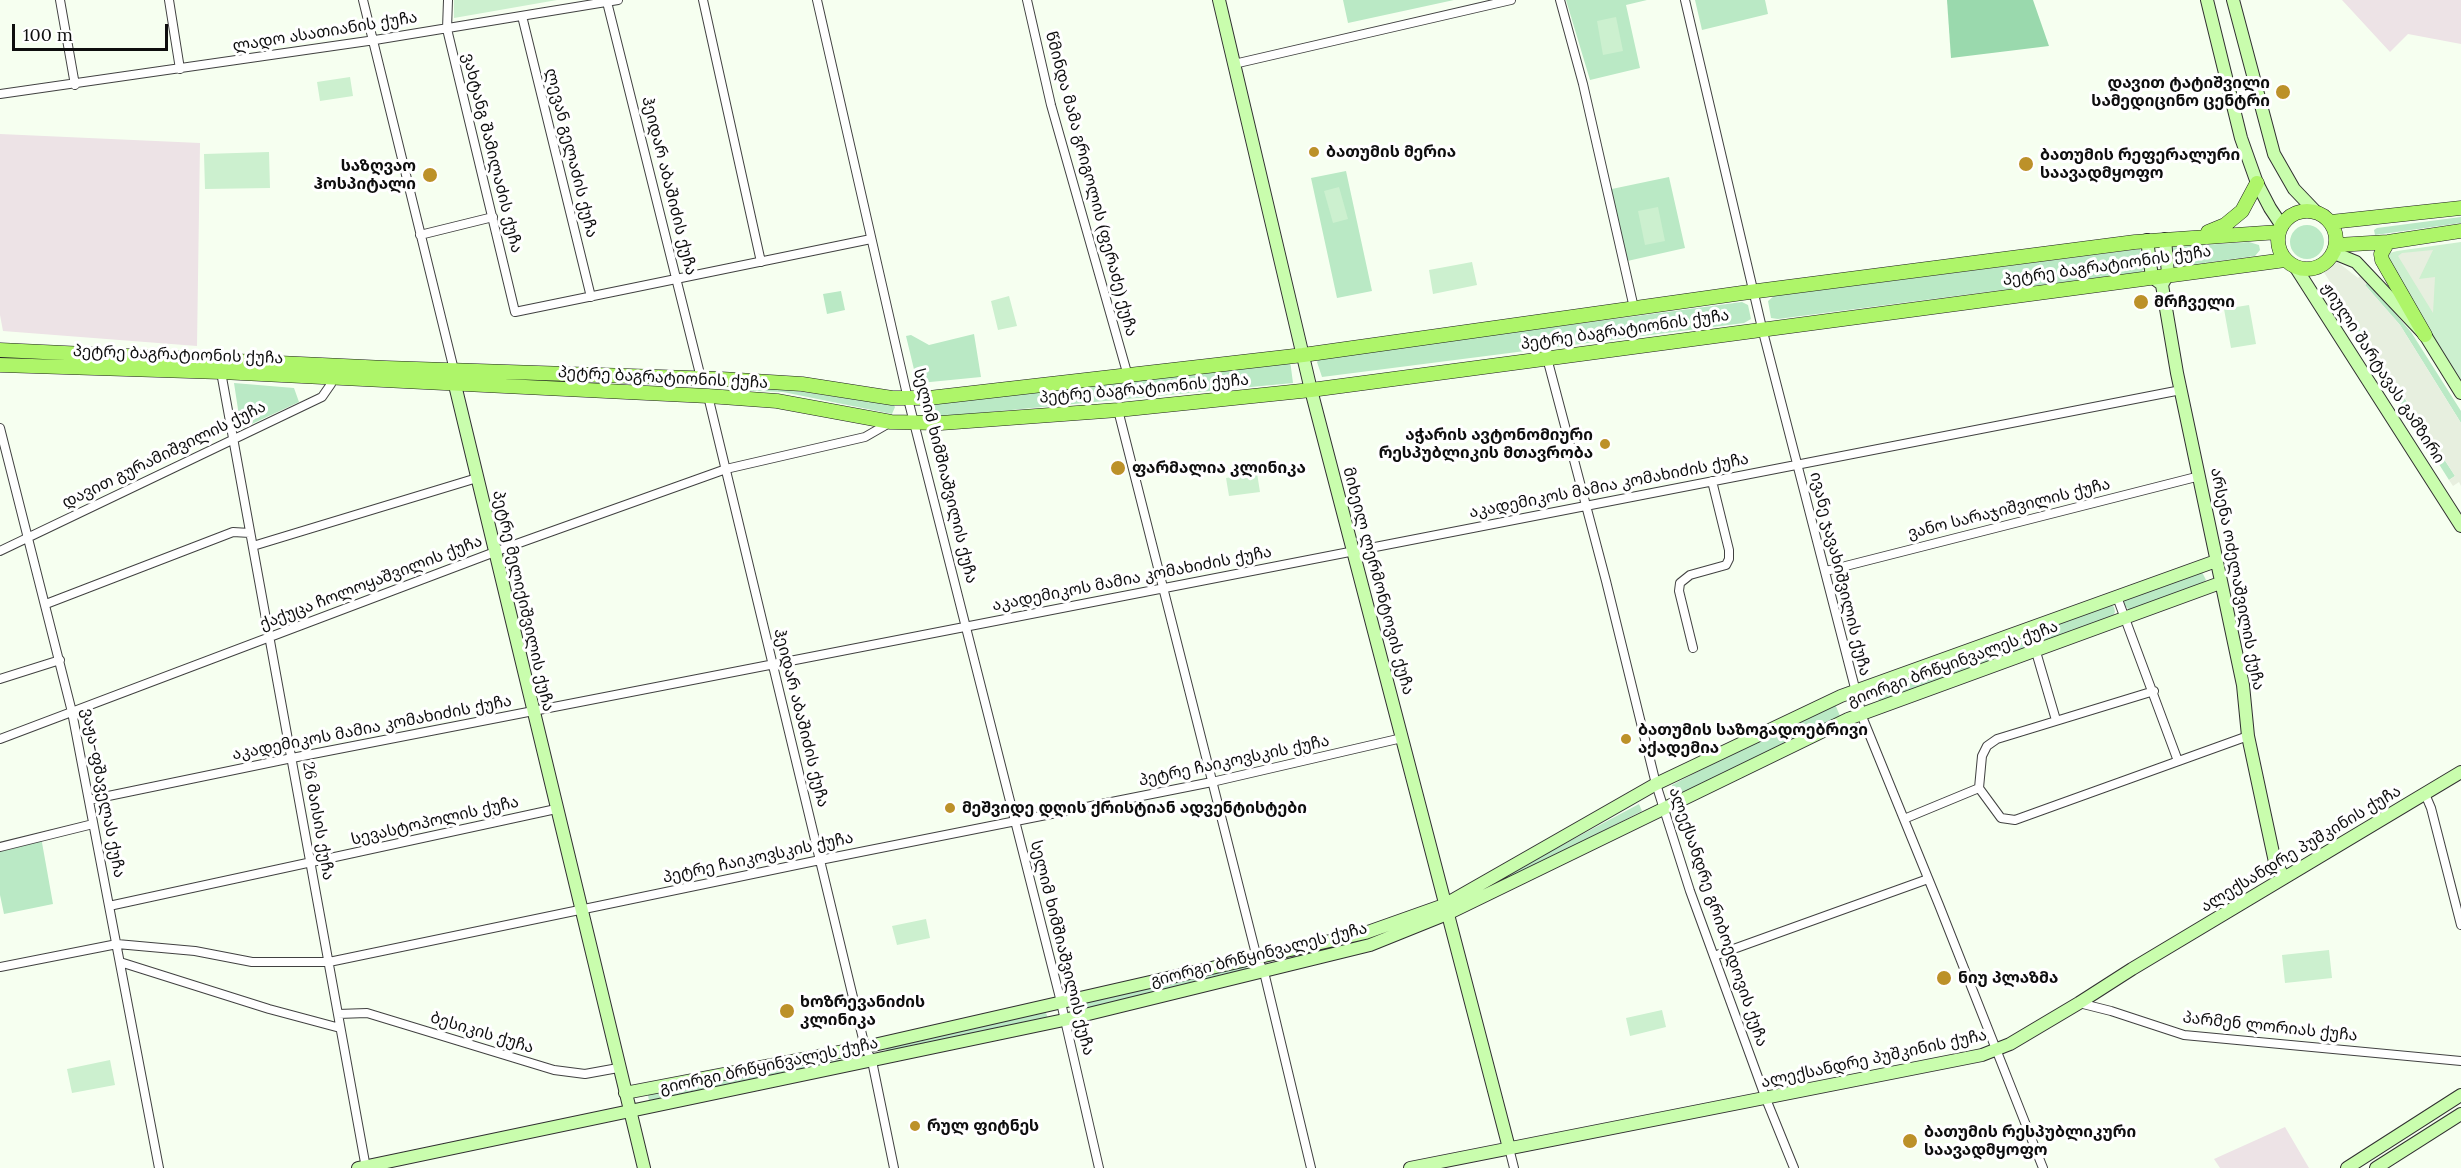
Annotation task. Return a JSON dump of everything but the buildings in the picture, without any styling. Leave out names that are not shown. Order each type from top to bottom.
[{"type":"main road","points":[[2189,237],[2225,225],[2242,211],[2257,183]]},
{"type":"main road","points":[[2331,222],[2461,208]]},
{"type":"main road","points":[[2316,212],[2331,222],[2337,237],[2336,249],[2328,262],[2318,268],[2307,270],[2291,264],[2278,244],[2280,229],[2296,213],[2316,212]]},
{"type":"main road","name":"პეტრე ბაგრატიონის ქუჩა","points":[[0,350],[454,370],[701,378],[802,384],[908,399],[1304,355],[1753,291],[2146,240],[2280,229]]},
{"type":"main road","points":[[2336,249],[2461,231]]},
{"type":"main road","points":[[2388,242],[2381,254],[2382,260],[2425,335]]},
{"type":"main road","name":"პეტრე ბაგრატიონის ქუჩა","points":[[0,366],[221,372],[708,396],[777,401],[891,422],[916,424],[1118,410],[1311,390],[1762,328],[2291,264]]},
{"type":"street","points":[[60,0],[75,85]]},
{"type":"street","points":[[169,0],[180,69]]},
{"type":"street","name":"პეტრე მელიქიშვილის ქუჩა","points":[[363,0],[375,40],[454,370],[455,385],[477,478],[644,1168]]},
{"type":"street","name":"ვახტანგ შამილაძის ქუჩა","points":[[448,0],[447,29],[515,312],[591,297]]},
{"type":"street","name":"ლადო ასათიანის ქუჩა","points":[[0,94],[375,40],[618,0]]},
{"type":"street","points":[[703,0],[761,262]]},
{"type":"street","name":"სელიმ ხიმშიაშვილის ქუჩა","points":[[817,0],[871,239],[895,333],[908,399],[1016,822],[1099,1168]]},
{"type":"street","name":"წმინდა მამა გრიგოლის (ფერაძე) ქუჩა","points":[[1027,0],[1051,105],[1128,376]]},
{"type":"street","name":"მიხეილ ლერმონტოვის ქუჩა","points":[[1220,0],[1311,390],[1514,1168]]},
{"type":"street","points":[[1234,64],[1511,0]]},
{"type":"street","points":[[1560,0],[1583,84],[1634,308]]},
{"type":"street","name":"ივანე ჯავახიშვილის ქუჩა","points":[[1685,0],[1762,328],[1861,714],[2043,1168]]},
{"type":"street","points":[[2207,0],[2241,138],[2257,183],[2280,229]]},
{"type":"street","points":[[2234,0],[2274,154],[2294,189],[2316,212]]},
{"type":"street","name":"ჰეიდარ აბაშიძის ქუჩა","points":[[607,2],[701,378]]},
{"type":"street","name":"ლევან გელაძის ქუჩა","points":[[522,16],[591,297]]},
{"type":"street","points":[[420,235],[493,217]]},
{"type":"street","points":[[591,297],[871,239]]},
{"type":"street","points":[[2161,279],[2165,239]]},
{"type":"street","points":[[2146,240],[2161,279]]},
{"type":"street","name":"ჟიული შარტავას გამზირი","points":[[2336,249],[2356,262],[2425,335],[2461,393]]},
{"type":"street","name":"ჟიული შარტავას გამზირი","points":[[2291,264],[2461,526]]},
{"type":"street","name":"არსენა ოძელაშვილის ქუჩა","points":[[2161,279],[2181,390],[2243,685],[2248,736],[2275,862],[2284,877]]},
{"type":"street","name":"ალექსანდრე გრიბოედოვის ქუჩა","points":[[1547,358],[1587,506],[1656,784],[1690,891],[1766,1099],[1794,1168]]},
{"type":"street","name":"26 მაისის ქუჩა","points":[[221,372],[329,962],[363,1168]]},
{"type":"street","name":"დავით გურამიშვილის ქუჩა","points":[[0,551],[322,397],[331,384],[332,378]]},
{"type":"street","name":"აკადემიკოს მამია კომახიძის ქუჩა","points":[[89,800],[292,758],[2181,390]]},
{"type":"street","name":"ჰეიდარ აბაშიძის ქუჩა","points":[[708,396],[865,1047],[872,1061]]},
{"type":"street","points":[[1118,410],[1257,958],[1264,972],[1311,1168]]},
{"type":"street","name":"ქაქუცა ჩოლოყაშვილის ქუჩა","points":[[0,739],[495,552],[726,469],[865,437],[891,422]]},
{"type":"street","name":"ვაჟა-ფშაველას ქუჩა","points":[[0,428],[72,712],[159,1168]]},
{"type":"street","name":"ვანო სარაჯიშვილის ქუჩა","points":[[1826,571],[2200,476]]},
{"type":"street","points":[[253,546],[477,478]]},
{"type":"street","points":[[1693,648],[1679,591],[1680,583],[1690,575],[1726,565],[1729,559],[1729,550],[1712,481]]},
{"type":"street","points":[[46,604],[233,532],[250,533]]},
{"type":"street","name":"გიორგი ბრწყინვალეს ქუჩა","points":[[625,1093],[865,1047],[1060,1004],[1365,933],[1445,909],[1656,784],[1855,690],[2216,561]]},
{"type":"street","name":"გიორგი ბრწყინვალეს ქუჩა","points":[[363,1168],[1064,1020],[1370,945],[1664,810],[1763,759],[1861,714],[2220,583]]},
{"type":"street","points":[[2117,597],[2154,691],[2178,761]]},
{"type":"street","points":[[2029,628],[2056,720]]},
{"type":"street","points":[[0,679],[60,660]]},
{"type":"street","points":[[2154,691],[1997,739],[1987,746],[1982,756],[1979,788],[2001,818],[2014,820],[2248,736]]},
{"type":"street","name":"პეტრე ჩაიკოვსკის ქუჩა","points":[[117,944],[195,951],[252,962],[329,962],[820,860],[1212,782],[1402,738]]},
{"type":"street","name":"ალექსანდრე პუშკინის ქუჩა","points":[[1410,1168],[1951,1063],[1995,1050],[2079,1003],[2461,772]]},
{"type":"street","points":[[1904,819],[1979,788]]},
{"type":"street","name":"ალექსანდრე პუშკინის ქუჩა","points":[[2425,794],[2461,925]]},
{"type":"street","name":"სევასტოპოლის ქუჩა","points":[[109,906],[556,809]]},
{"type":"street","points":[[0,847],[93,824]]},
{"type":"street","points":[[1714,956],[1928,879]]},
{"type":"street","points":[[0,967],[117,944]]},
{"type":"street","points":[[120,962],[269,1009],[340,1028]]},
{"type":"street","name":"პარმენ ლორიას ქუჩა","points":[[2079,1003],[2184,1035],[2461,1061]]},
{"type":"street","name":"ბესიკის ქუჩა","points":[[338,1014],[367,1013],[554,1070],[585,1074],[618,1068]]},
{"type":"street","points":[[872,1061],[894,1168]]},
{"type":"street","points":[[2347,1168],[2461,1095]]},
{"type":"street","points":[[2376,1168],[2461,1114]]},
{"type":"shaded area","points":[[2342,0],[2461,0],[2461,44],[2408,34],[2390,52]]},
{"type":"shaded area","points":[[0,134],[200,143],[197,346],[3,331],[0,315]]},
{"type":"shaded area","points":[[2433,250],[2419,279],[2435,277],[2433,313],[2398,256],[2402,253]]},
{"type":"shaded area","points":[[2335,260],[2358,278],[2361,275],[2368,282],[2365,285],[2400,325],[2461,423],[2461,486],[2459,482],[2453,486],[2449,480],[2455,476],[2340,297],[2335,300],[2331,294],[2336,291],[2323,271],[2329,268]]},
{"type":"shaded area","points":[[2285,1127],[2309,1168],[2220,1168],[2214,1159]]},
{"type":"green space","points":[[454,0],[557,0],[454,18]]},
{"type":"green space","points":[[1343,0],[1454,0],[1348,23]]},
{"type":"green space","points":[[1566,0],[1647,0],[1626,5],[1640,68],[1590,80]]},
{"type":"green space","points":[[1695,0],[1765,0],[1768,14],[1702,30]]},
{"type":"green space","points":[[1947,0],[2033,0],[2049,46],[1951,58]]},
{"type":"green space","points":[[1616,17],[1623,51],[1603,55],[1597,21]]},
{"type":"green space","points":[[350,77],[353,96],[320,101],[317,82]]},
{"type":"green space","points":[[269,152],[270,188],[205,189],[204,154]]},
{"type":"green space","points":[[1346,171],[1372,291],[1337,298],[1311,178]]},
{"type":"green space","points":[[1669,177],[1685,248],[1623,262],[1607,190]]},
{"type":"green space","points":[[1339,187],[1348,219],[1333,223],[1324,191]]},
{"type":"green space","points":[[1658,207],[1665,241],[1645,245],[1638,211]]},
{"type":"green space","points":[[2461,217],[2461,223],[2375,235],[2374,230],[2377,228]]},
{"type":"green space","points":[[2307,225],[2319,230],[2324,242],[2319,254],[2307,259],[2295,254],[2290,242],[2295,230]]},
{"type":"green space","points":[[2249,242],[2259,245],[2260,250],[2255,256],[2175,267],[2172,247]]},
{"type":"green space","points":[[2461,242],[2461,381],[2389,266],[2387,259],[2390,253],[2397,251]]},
{"type":"green space","points":[[2140,249],[2145,268],[2141,272],[1778,319],[1771,318],[1768,301],[1774,296]]},
{"type":"green space","points":[[1472,262],[1477,285],[1433,294],[1429,270]]},
{"type":"green space","points":[[2368,282],[2411,332],[2461,411],[2461,423],[2400,325],[2365,285]]},
{"type":"green space","points":[[841,291],[845,310],[827,314],[823,294]]},
{"type":"green space","points":[[1009,296],[1017,326],[998,330],[991,301]]},
{"type":"green space","points":[[2339,297],[2455,476],[2449,480],[2335,300]]},
{"type":"green space","points":[[1742,302],[1748,305],[1751,319],[1744,323],[1322,377],[1317,362],[1320,358]]},
{"type":"green space","points":[[2249,305],[2256,344],[2231,348],[2224,309]]},
{"type":"green space","points":[[974,334],[981,377],[917,382],[906,336],[911,335],[929,345]]},
{"type":"green space","points":[[1290,360],[1293,383],[938,417],[930,413],[928,405],[936,402]]},
{"type":"green space","points":[[234,383],[294,388],[299,402],[241,429]]},
{"type":"green space","points":[[730,387],[783,389],[894,405],[895,407],[892,414],[783,392],[730,390]]},
{"type":"green space","points":[[1257,473],[1260,492],[1229,496],[1226,478]]},
{"type":"green space","points":[[2202,572],[2206,580],[2201,585],[2131,612],[2123,604],[2125,599]]},
{"type":"green space","points":[[2110,604],[2114,607],[2115,612],[2112,618],[2045,642],[2041,641],[2037,633],[2039,630]]},
{"type":"green space","points":[[2017,637],[2024,639],[2027,646],[2022,651],[1880,701],[1872,694],[1873,688]]},
{"type":"green space","points":[[1835,704],[1840,716],[1678,797],[1672,794],[1672,785],[1758,740]]},
{"type":"green space","points":[[1639,804],[1642,811],[1466,900],[1465,897]]},
{"type":"green space","points":[[41,837],[53,904],[4,914],[0,895],[0,847]]},
{"type":"green space","points":[[926,919],[930,938],[897,945],[892,926]]},
{"type":"green space","points":[[2329,950],[2332,978],[2285,983],[2282,955]]},
{"type":"green space","points":[[1246,966],[1247,971],[1077,1012],[1078,1003]]},
{"type":"green space","points":[[1662,1010],[1666,1027],[1630,1036],[1626,1018]]},
{"type":"green space","points":[[1043,1012],[1048,1018],[887,1054],[888,1046]]},
{"type":"green space","points":[[855,1054],[857,1058],[652,1103],[649,1101],[648,1095],[665,1089],[670,1091],[844,1059]]},
{"type":"green space","points":[[110,1060],[115,1085],[72,1093],[67,1069]]},
{"type":"place","name":"დავით ტატიშვილი სამედიცინო ცენტრი","points":[[2283,92]]},
{"type":"place","name":"ბათუმის მერია","points":[[1314,152]]},
{"type":"place","name":"ბათუმის რეფერალური საავადმყოფო","points":[[2026,164]]},
{"type":"place","name":"საზღვაო ჰოსპიტალი","points":[[430,175]]},
{"type":"place","name":"მრჩველი","points":[[2141,302]]},
{"type":"place","name":"აჭარის ავტონომიური რესპუბლიკის მთავრობა","points":[[1605,444]]},
{"type":"place","name":"ფარმალია კლინიკა","points":[[1118,468]]},
{"type":"place","name":"ბათუმის საზოგადოებრივი აქადემია","points":[[1626,739]]},
{"type":"place","name":"მეშვიდე დღის ქრისტიან ადვენტისტები","points":[[950,808]]},
{"type":"place","name":"ნიუ პლაზმა","points":[[1944,978]]},
{"type":"place","name":"ხოზრევანიძის კლინიკა","points":[[787,1011]]},
{"type":"place","name":"რულ ფიტნეს","points":[[915,1126]]},
{"type":"place","name":"ბათუმის რესპუბლიკური საავადმყოფო","points":[[1910,1141]]}]
